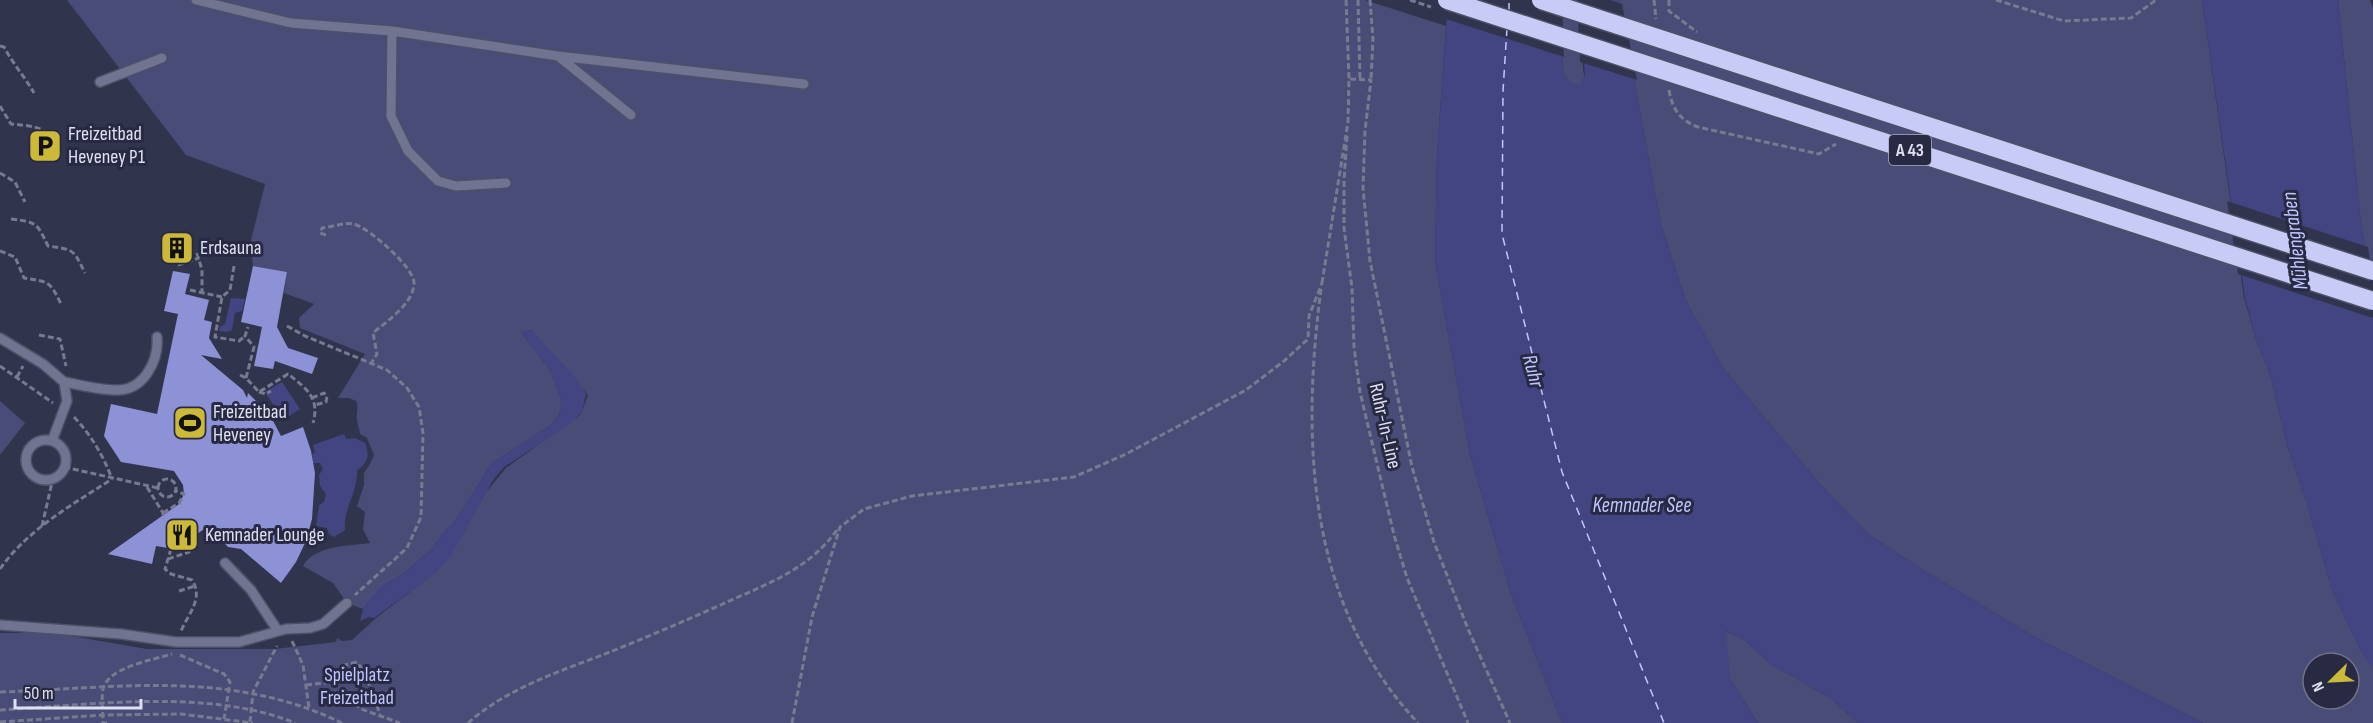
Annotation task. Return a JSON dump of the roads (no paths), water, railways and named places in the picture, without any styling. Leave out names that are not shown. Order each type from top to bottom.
[{"type":"highway","name":"A 43","points":[[1448,0],[2373,301]]},
{"type":"highway","name":"A 43","points":[[1541,0],[2373,271]]},
{"type":"lane","points":[[196,0],[291,24],[392,31],[558,56],[804,84]]},
{"type":"lane","points":[[392,31],[391,116],[408,151],[438,181],[447,184],[456,186],[506,183]]},
{"type":"lane","points":[[558,56],[631,115]]},
{"type":"lane","points":[[100,81],[162,58]]},
{"type":"lane","points":[[64,382],[117,390],[135,385],[148,373],[155,362],[158,350],[157,337]]},
{"type":"lane","points":[[0,338],[56,373],[64,382],[67,391],[64,410],[52,441]]},
{"type":"lane","points":[[42,440],[52,441],[64,453],[64,467],[53,478],[43,480],[33,476],[26,461],[27,453],[34,444],[42,440]]},
{"type":"lane","points":[[225,563],[251,590],[282,630]]},
{"type":"lane","points":[[0,625],[121,634],[176,642],[239,642],[282,630],[309,628],[323,624],[347,603]]},
{"type":"water","name":"Kemnader See","points":[[1448,0],[1559,0],[1563,70],[1568,81],[1580,84],[1585,78],[1580,0],[1619,0],[1661,224],[1686,301],[1723,368],[1819,483],[1868,534],[2033,636],[2203,723],[1858,723],[1829,697],[1772,665],[1742,638],[1726,631],[1730,679],[1758,723],[1562,723],[1512,597],[1470,455],[1435,261],[1437,155]]},
{"type":"water","name":"Mühlengraben","points":[[2202,0],[2338,0],[2360,214],[2373,305],[2373,666],[2362,653],[2332,590],[2287,445],[2271,378],[2256,339],[2245,298]]},
{"type":"water","points":[[231,298],[245,299],[242,311],[235,313],[232,330],[219,331],[220,327],[225,324]]},
{"type":"water","points":[[531,330],[574,376],[586,394],[582,412],[568,425],[504,467],[493,480],[451,556],[433,575],[374,618],[369,617],[360,621],[363,609],[382,586],[404,573],[432,549],[442,534],[454,523],[492,463],[550,426],[559,415],[562,401],[550,370],[521,332]]},
{"type":"water","points":[[282,382],[300,409],[283,420],[265,392]]},
{"type":"water","points":[[344,434],[346,439],[355,438],[365,443],[368,455],[364,465],[357,470],[357,478],[346,515],[345,530],[334,537],[329,534],[327,528],[316,526],[319,505],[324,502],[326,494],[320,486],[319,475],[323,469],[320,463],[313,463],[312,454],[315,453],[313,445]]},
{"type":"place","name":"Freizeitbad Heveney P1","points":[[45,146]]},
{"type":"place","name":"Erdsauna","points":[[177,248]]},
{"type":"place","name":"Freizeitbad Heveney","points":[[190,423]]},
{"type":"place","name":"Kemnader Lounge","points":[[182,535]]},
{"type":"water label","name":"Ruhr","points":[[1533,371]]},
{"type":"park label","name":"Spielplatz Freizeitbad","points":[[357,686]]}]
